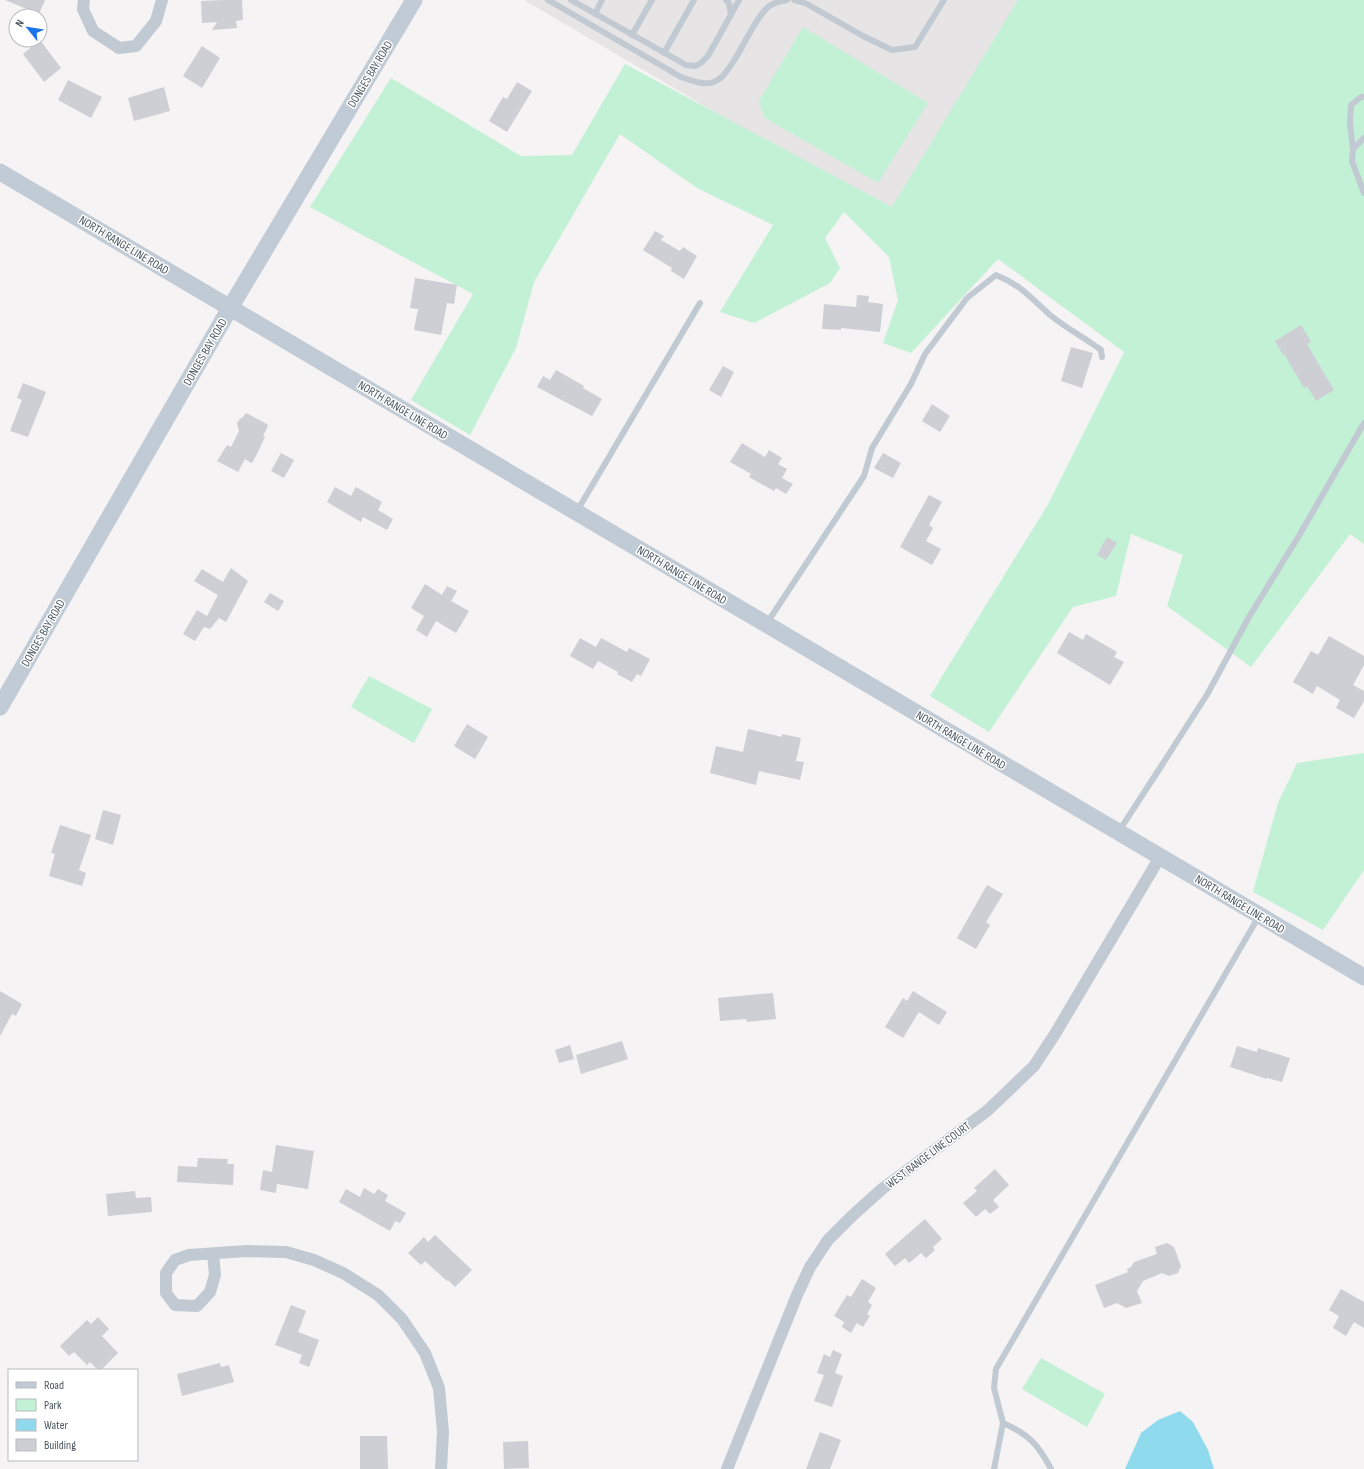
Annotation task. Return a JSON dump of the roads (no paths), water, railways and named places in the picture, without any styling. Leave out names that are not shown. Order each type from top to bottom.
[{"type":"street","points":[[84,0],[83,9],[93,31],[119,48],[136,46],[156,21],[162,0]]},
{"type":"street","name":"DONGES BAY ROAD","points":[[0,707],[230,308],[414,0]]},
{"type":"street","name":"NORTH RANGE LINE ROAD","points":[[0,172],[1364,977]]},
{"type":"street","name":"WEST RANGE LINE COURT","points":[[727,1469],[797,1295],[810,1267],[828,1240],[882,1189],[987,1111],[1034,1066],[1055,1034],[1160,857]]},
{"type":"street","points":[[213,1254],[215,1275],[210,1292],[197,1306],[175,1305],[166,1293],[166,1273],[175,1260],[189,1255],[247,1251],[286,1252],[314,1260],[343,1273],[378,1295],[402,1319],[421,1347],[439,1388],[443,1432],[442,1469]]},
{"type":"lane","points":[[548,0],[681,77],[698,83],[713,82],[724,75],[767,8],[778,2],[787,0]]},
{"type":"lane","points":[[571,0],[686,65],[695,66],[701,63],[708,56],[739,0]]},
{"type":"lane","points":[[595,14],[602,0]]},
{"type":"lane","points":[[632,35],[652,0]]},
{"type":"lane","points":[[664,53],[694,0]]},
{"type":"lane","points":[[726,0],[729,3],[731,15]]},
{"type":"lane","points":[[794,0],[807,4],[863,36],[892,50],[915,47],[944,0]]},
{"type":"lane","points":[[1364,97],[1361,97],[1351,105],[1350,124],[1353,149],[1352,161],[1364,193]]},
{"type":"lane","points":[[1353,149],[1364,138]]},
{"type":"lane","points":[[766,624],[864,476],[872,448],[911,384],[925,354],[967,298],[996,275],[1008,280],[1031,296],[1051,316],[1101,350],[1102,357]]},
{"type":"lane","points":[[576,513],[700,303]]},
{"type":"lane","points":[[1118,832],[1208,693],[1249,618],[1300,534],[1364,423]]},
{"type":"lane","points":[[994,1469],[1003,1423],[994,1388],[996,1369],[1259,916]]},
{"type":"lane","points":[[1003,1423],[1030,1438],[1045,1458],[1051,1469]]},
{"type":"water","points":[[1180,1411],[1193,1422],[1208,1450],[1214,1469],[1125,1469],[1141,1433],[1158,1420]]}]
